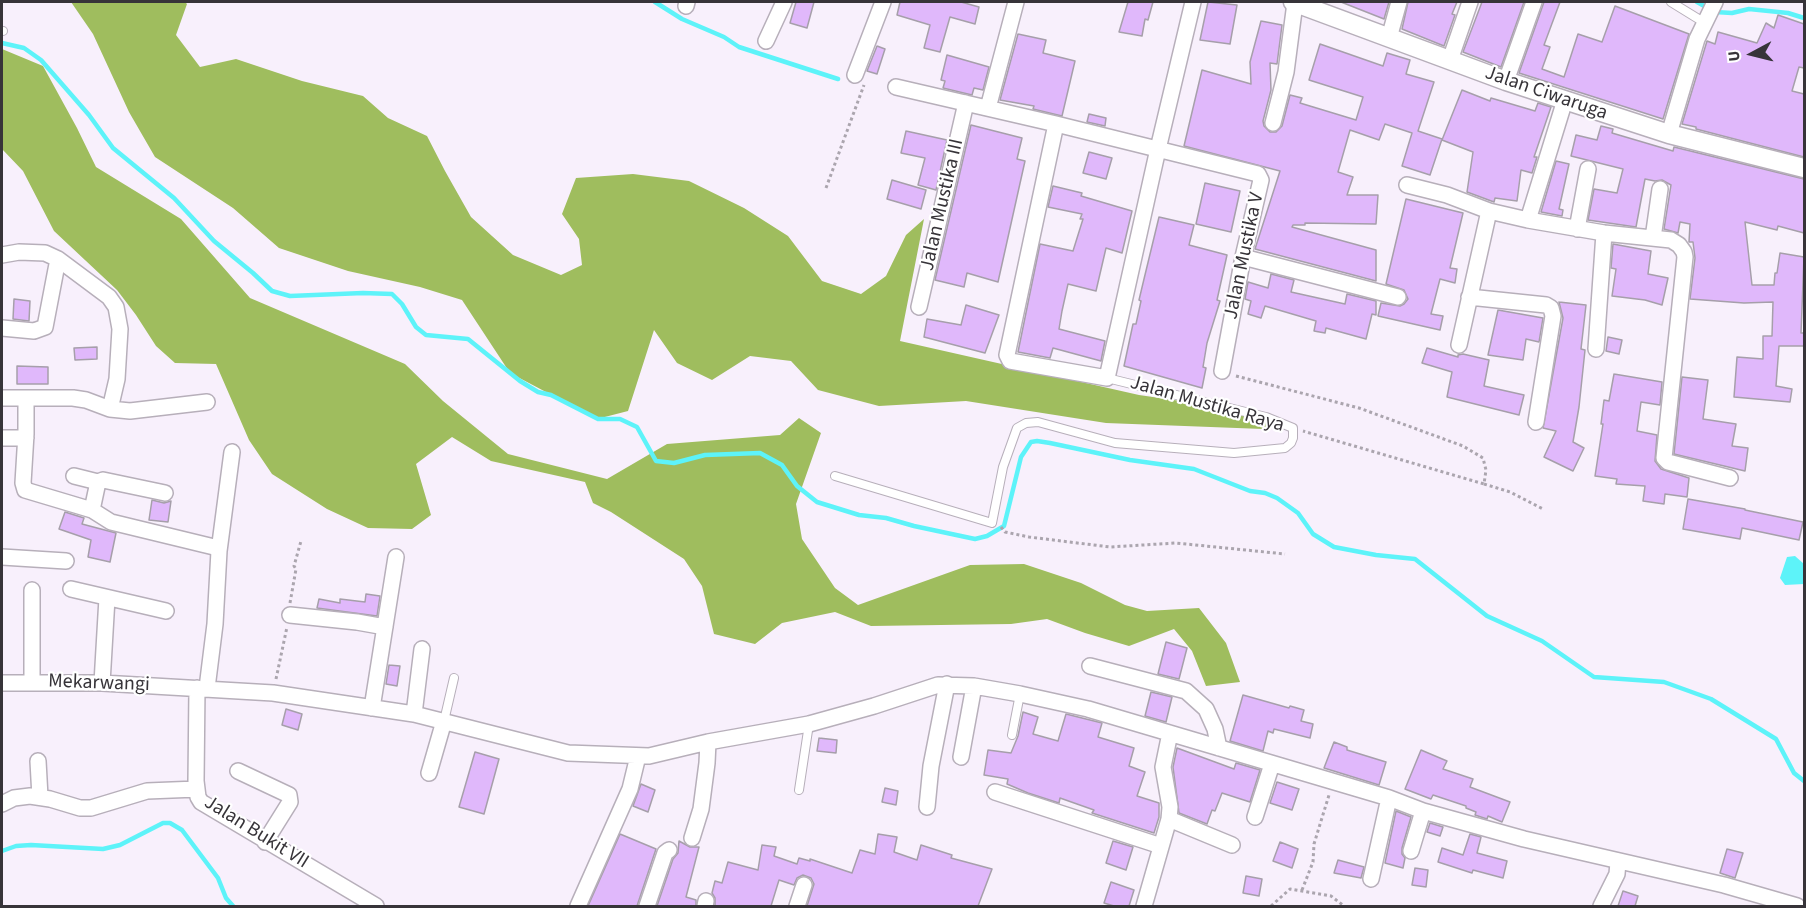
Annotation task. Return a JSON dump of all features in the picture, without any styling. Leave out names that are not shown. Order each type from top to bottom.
[{"type":"street","points":[[766,41],[784,2]]},
{"type":"street","points":[[855,75],[882,2]]},
{"type":"street","points":[[988,108],[1016,2]]},
{"type":"street","name":"Jalan Mustika Raya","points":[[1107,378],[1193,2]]},
{"type":"street","points":[[1273,123],[1286,72],[1294,2]]},
{"type":"street","name":"Jalan Ciwaruga","points":[[1294,2],[1321,6],[1389,38],[1506,81],[1669,135],[1804,168]]},
{"type":"street","points":[[1389,38],[1400,2]]},
{"type":"street","points":[[1450,60],[1470,2]]},
{"type":"street","points":[[1506,81],[1534,2]]},
{"type":"street","points":[[1669,135],[1697,39],[1715,2]]},
{"type":"street","points":[[896,87],[1158,148]]},
{"type":"street","points":[[1528,220],[1565,100]]},
{"type":"street","name":"Jalan Mustika III","points":[[919,307],[966,103]]},
{"type":"street","points":[[1056,124],[1007,355],[1010,361],[1107,378]]},
{"type":"street","name":"Jalan Mustika V","points":[[1158,148],[1258,174],[1261,177],[1243,257],[1227,373]]},
{"type":"street","points":[[1577,228],[1588,169]]},
{"type":"street","points":[[1407,185],[1461,199],[1489,211],[1528,220],[1604,233],[1671,240],[1679,245],[1685,257],[1664,458],[1668,462],[1730,478]]},
{"type":"street","points":[[1653,238],[1660,189]]},
{"type":"street","points":[[1459,345],[1489,211]]},
{"type":"street","points":[[1596,349],[1604,233]]},
{"type":"street","points":[[2,255],[19,252],[45,253],[58,259],[109,297],[116,307],[120,329],[118,369],[110,409]]},
{"type":"street","points":[[1243,257],[1398,297]]},
{"type":"street","points":[[2,328],[34,331],[45,327],[58,259]]},
{"type":"street","points":[[1468,297],[1546,305],[1551,308],[1553,316],[1536,422]]},
{"type":"street","points":[[2,398],[73,398],[110,409],[130,411],[207,402]]},
{"type":"street","points":[[26,398],[23,483],[26,490],[92,510],[111,522],[219,550]]},
{"type":"street","points":[[2,438],[26,438]]},
{"type":"street","name":"Jalan Bukit VII","points":[[232,452],[219,550],[215,624],[202,688],[197,789],[201,802],[376,906]]},
{"type":"street","points":[[74,476],[165,493]]},
{"type":"street","points":[[92,510],[98,482]]},
{"type":"street","points":[[2,557],[66,561]]},
{"type":"street","points":[[372,708],[396,557]]},
{"type":"street","points":[[71,589],[166,611]]},
{"type":"street","points":[[32,590],[32,683]]},
{"type":"street","points":[[102,683],[107,598]]},
{"type":"street","points":[[290,615],[385,627]]},
{"type":"street","points":[[414,714],[422,649]]},
{"type":"street","points":[[1089,666],[1186,691],[1206,709],[1215,729],[1219,748]]},
{"type":"street","name":"Mekarwangi","points":[[2,683],[102,683],[273,693],[414,714],[568,753],[638,756],[649,756],[708,742],[809,724],[938,685],[974,686],[1088,710],[1389,798],[1423,811],[1524,839],[1724,885],[1797,906]]},
{"type":"street","points":[[927,807],[947,684]]},
{"type":"street","points":[[961,758],[974,686]]},
{"type":"street","points":[[429,773],[444,722]]},
{"type":"street","points":[[1144,906],[1169,819],[1170,807],[1163,767],[1170,733]]},
{"type":"street","points":[[692,838],[701,809],[708,742]]},
{"type":"street","points":[[578,906],[630,789],[638,756]]},
{"type":"street","points":[[38,761],[40,797]]},
{"type":"street","points":[[1255,817],[1272,764]]},
{"type":"street","points":[[238,771],[289,795],[290,802],[265,842]]},
{"type":"street","points":[[2,804],[14,798],[30,796],[80,808],[91,808],[147,791],[197,789]]},
{"type":"street","points":[[995,792],[1161,846]]},
{"type":"street","points":[[1371,879],[1389,798]]},
{"type":"street","points":[[1411,851],[1423,811]]},
{"type":"street","points":[[1169,819],[1232,845]]},
{"type":"street","points":[[647,906],[664,853],[669,850]]},
{"type":"street","points":[[1601,906],[1617,874],[1618,862]]},
{"type":"street","points":[[797,906],[804,885]]},
{"type":"lane","points":[[1671,2],[1705,23]]},
{"type":"lane","name":"Jalan Mustika Raya","points":[[992,523],[1003,467],[1017,428],[1021,425],[1038,422],[1115,443],[1234,453],[1285,448],[1293,438],[1293,428],[1266,417],[1107,378]]},
{"type":"lane","points":[[835,476],[992,523]]},
{"type":"lane","points":[[444,722],[454,678]]},
{"type":"lane","points":[[1012,735],[1020,694]]},
{"type":"lane","points":[[799,790],[809,724]]},
{"type":"path","points":[[826,188],[864,86],[854,78],[855,75]]},
{"type":"path","points":[[1227,373],[1359,408],[1462,446],[1483,458],[1486,470],[1484,484]]},
{"type":"path","points":[[1293,428],[1510,492],[1543,508]]},
{"type":"path","points":[[992,523],[999,524],[1005,532],[1029,537],[1110,547],[1176,543],[1285,554]]},
{"type":"path","points":[[1302,890],[1313,862],[1314,844],[1333,782]]},
{"type":"path","points":[[1271,906],[1290,889],[1331,896],[1344,906]]},
{"type":"green space","points":[[71,2],[185,2],[187,4],[176,35],[200,67],[236,59],[302,81],[363,96],[388,118],[427,136],[471,217],[513,255],[561,275],[582,265],[579,239],[562,214],[576,178],[633,174],[689,181],[744,208],[788,236],[822,281],[861,294],[886,276],[906,235],[924,219],[900,341],[1139,395],[1271,414],[1273,425],[1263,429],[1106,423],[966,401],[879,406],[818,390],[791,361],[750,356],[712,380],[677,363],[654,330],[628,411],[597,419],[510,373],[462,300],[420,287],[348,271],[279,248],[233,208],[155,157],[129,112],[93,34]]},
{"type":"green space","points":[[2,49],[43,66],[96,167],[181,219],[250,298],[405,364],[443,401],[508,454],[607,479],[667,444],[780,435],[799,418],[821,433],[796,504],[802,539],[835,588],[858,605],[970,565],[1024,564],[1081,583],[1125,605],[1147,611],[1199,608],[1226,643],[1240,682],[1206,686],[1192,651],[1174,629],[1129,646],[1047,619],[1011,624],[871,626],[835,612],[782,623],[755,644],[714,634],[702,586],[684,559],[593,503],[585,482],[491,461],[452,437],[416,464],[431,515],[412,529],[368,528],[327,509],[272,474],[249,440],[216,364],[175,363],[156,346],[117,290],[54,231],[23,171],[2,149]]},
{"type":"water","points":[[1795,556],[1804,564],[1804,584],[1785,585],[1780,578],[1787,557]]},
{"type":"building","points":[[796,2],[814,2],[807,28],[790,23]]},
{"type":"building","points":[[900,2],[961,2],[979,7],[975,24],[950,17],[940,52],[924,48],[930,25],[897,15]]},
{"type":"building","points":[[1128,2],[1153,2],[1148,20],[1145,19],[1142,36],[1119,32]]},
{"type":"building","points":[[1208,2],[1237,5],[1230,44],[1200,40]]},
{"type":"building","points":[[1341,2],[1389,2],[1384,19]]},
{"type":"building","points":[[1408,2],[1457,2],[1444,46],[1402,29]]},
{"type":"building","points":[[1482,2],[1524,2],[1501,67],[1463,52]]},
{"type":"building","points":[[1544,2],[1560,2],[1544,45],[1550,47],[1542,69],[1564,77],[1578,34],[1602,42],[1615,6],[1689,34],[1663,119],[1519,73]]},
{"type":"building","points":[[1778,15],[1804,24],[1804,68],[1799,67],[1792,91],[1804,94],[1804,157],[1682,124],[1707,41],[1715,44],[1718,32],[1757,43],[1766,23],[1774,28]]},
{"type":"building","points":[[1261,21],[1282,25],[1277,64],[1270,63],[1271,90],[1263,121],[1264,126],[1270,132],[1276,132],[1282,126],[1290,95],[1302,98],[1300,103],[1356,120],[1363,97],[1309,80],[1320,44],[1383,66],[1387,53],[1410,60],[1406,74],[1434,82],[1418,131],[1442,139],[1430,175],[1402,166],[1412,133],[1385,124],[1379,140],[1350,130],[1338,172],[1353,177],[1347,195],[1378,195],[1376,224],[1305,223],[1305,225],[1293,225],[1292,227],[1376,250],[1376,281],[1255,249],[1280,171],[1184,146],[1202,70],[1251,84],[1250,62]]},
{"type":"building","points":[[1018,34],[1046,40],[1043,53],[1075,61],[1062,116],[1033,109],[1034,106],[1000,100]]},
{"type":"building","points":[[877,46],[885,49],[877,74],[867,71]]},
{"type":"building","points":[[947,55],[989,67],[983,90],[974,88],[972,95],[943,88],[945,81],[941,80]]},
{"type":"building","points":[[1462,90],[1490,101],[1491,98],[1535,111],[1538,103],[1551,107],[1534,157],[1537,157],[1532,173],[1521,170],[1517,201],[1495,198],[1494,202],[1467,192],[1473,152],[1442,140]]},
{"type":"building","points":[[1089,114],[1106,118],[1105,126],[1087,122]]},
{"type":"building","points":[[971,125],[1022,138],[1017,159],[1025,161],[998,282],[967,273],[964,287],[935,280]]},
{"type":"building","points":[[1601,126],[1613,129],[1612,133],[1673,151],[1674,147],[1804,179],[1804,233],[1778,226],[1777,230],[1745,222],[1752,285],[1774,285],[1780,253],[1804,257],[1801,333],[1804,333],[1804,346],[1779,346],[1776,386],[1792,389],[1790,402],[1734,397],[1737,357],[1763,359],[1763,336],[1772,336],[1773,302],[1744,303],[1690,299],[1695,258],[1693,242],[1689,242],[1690,224],[1680,222],[1678,233],[1664,229],[1671,185],[1662,180],[1645,179],[1636,227],[1588,220],[1594,189],[1617,193],[1623,169],[1571,156],[1576,135],[1597,140]]},
{"type":"building","points":[[906,131],[947,140],[936,190],[918,185],[925,158],[901,153]]},
{"type":"building","points":[[1089,152],[1112,158],[1106,179],[1083,173]]},
{"type":"building","points":[[1556,161],[1569,164],[1559,209],[1563,210],[1562,216],[1541,212]]},
{"type":"building","points":[[892,180],[926,190],[921,209],[887,199]]},
{"type":"building","points":[[1205,183],[1240,191],[1231,232],[1196,224]]},
{"type":"building","points":[[1053,186],[1082,193],[1081,196],[1132,211],[1122,253],[1106,248],[1096,291],[1068,284],[1062,311],[1059,329],[1105,341],[1101,361],[1053,348],[1050,358],[1018,352],[1040,244],[1073,251],[1083,219],[1080,219],[1082,214],[1048,207]]},
{"type":"building","points":[[1406,199],[1463,213],[1450,268],[1457,269],[1455,283],[1440,279],[1431,314],[1443,316],[1440,330],[1378,316],[1381,303],[1400,306],[1408,299],[1404,290],[1386,284]]},
{"type":"building","points":[[1159,217],[1194,225],[1189,245],[1227,255],[1217,300],[1220,301],[1207,343],[1202,388],[1124,366],[1133,324],[1136,324],[1141,301],[1139,300]]},
{"type":"building","points":[[1613,244],[1651,251],[1648,274],[1668,278],[1662,305],[1645,300],[1612,296],[1616,269],[1611,268]]},
{"type":"building","points":[[1271,274],[1294,280],[1291,292],[1345,304],[1347,294],[1376,301],[1376,315],[1372,314],[1366,339],[1326,328],[1325,333],[1314,331],[1316,321],[1265,306],[1261,318],[1248,314],[1251,301],[1245,299],[1248,282],[1268,288]]},
{"type":"building","points":[[14,299],[30,301],[29,321],[13,319]]},
{"type":"building","points":[[1559,302],[1586,305],[1581,349],[1585,350],[1573,442],[1584,448],[1573,471],[1544,457],[1556,431],[1543,428],[1563,318]]},
{"type":"building","points":[[966,305],[999,315],[985,353],[924,337],[927,319],[961,325]]},
{"type":"building","points":[[1498,310],[1543,318],[1539,342],[1526,339],[1523,360],[1488,355]]},
{"type":"building","points":[[1608,337],[1622,340],[1619,354],[1606,351]]},
{"type":"building","points":[[97,347],[97,359],[75,360],[74,348]]},
{"type":"building","points":[[1427,348],[1458,357],[1463,354],[1489,360],[1484,386],[1524,395],[1519,415],[1447,397],[1452,372],[1422,363]]},
{"type":"building","points":[[17,366],[48,367],[48,384],[17,384]]},
{"type":"building","points":[[1614,374],[1662,382],[1660,405],[1641,402],[1637,431],[1657,435],[1655,461],[1661,469],[1689,478],[1687,497],[1665,494],[1664,504],[1643,501],[1645,486],[1616,484],[1617,479],[1595,476],[1603,424],[1601,424],[1604,400],[1609,401]]},
{"type":"building","points":[[1682,377],[1708,380],[1703,419],[1736,424],[1732,446],[1748,448],[1745,471],[1674,454]]},
{"type":"building","points":[[1688,499],[1803,522],[1799,540],[1742,528],[1740,539],[1683,529]]},
{"type":"building","points":[[152,500],[164,503],[171,501],[168,522],[149,520]]},
{"type":"building","points":[[65,512],[84,518],[82,524],[116,533],[110,562],[88,557],[91,540],[59,529]]},
{"type":"building","points":[[366,594],[380,596],[377,616],[317,608],[319,599],[340,603],[340,599],[365,602]]},
{"type":"building","points":[[1166,642],[1187,648],[1179,679],[1158,674]]},
{"type":"building","points":[[389,665],[400,666],[397,686],[386,684]]},
{"type":"building","points":[[1151,692],[1172,697],[1166,722],[1145,716]]},
{"type":"building","points":[[1243,695],[1304,710],[1301,721],[1313,724],[1310,738],[1274,729],[1273,733],[1268,731],[1263,751],[1230,741]]},
{"type":"building","points":[[286,709],[302,714],[298,730],[282,725]]},
{"type":"building","points":[[1023,712],[1038,717],[1033,734],[1058,741],[1066,714],[1102,723],[1098,737],[1134,748],[1129,766],[1145,772],[1137,796],[1159,803],[1159,817],[1154,833],[1092,813],[1094,810],[1060,798],[1059,803],[1028,793],[1007,784],[1008,779],[984,775],[988,750],[1011,753],[1018,736]]},
{"type":"building","points":[[819,738],[837,740],[836,753],[817,751]]},
{"type":"building","points":[[1334,742],[1347,747],[1347,750],[1386,762],[1379,785],[1324,768]]},
{"type":"building","points":[[1177,748],[1234,769],[1236,763],[1260,770],[1250,802],[1222,793],[1207,824],[1179,813],[1173,767]]},
{"type":"building","points":[[1421,750],[1447,761],[1443,769],[1473,779],[1470,787],[1510,802],[1502,822],[1488,816],[1487,819],[1475,815],[1476,812],[1466,806],[1433,795],[1431,799],[1405,789]]},
{"type":"building","points":[[475,752],[499,759],[484,814],[459,807]]},
{"type":"building","points":[[1277,782],[1299,789],[1292,810],[1270,803]]},
{"type":"building","points":[[641,784],[655,790],[648,812],[633,806]]},
{"type":"building","points":[[885,788],[898,791],[896,805],[882,802]]},
{"type":"building","points":[[1396,811],[1411,817],[1402,848],[1405,858],[1403,868],[1385,863]]},
{"type":"building","points":[[1430,823],[1443,827],[1440,836],[1427,832]]},
{"type":"building","points":[[620,834],[656,849],[637,906],[588,906]]},
{"type":"building","points":[[878,834],[897,837],[894,852],[917,860],[921,845],[952,855],[951,858],[992,869],[978,906],[807,906],[814,884],[811,878],[803,875],[797,878],[794,885],[779,880],[771,906],[715,906],[712,893],[715,881],[722,883],[728,862],[758,870],[762,845],[776,847],[774,856],[797,864],[799,858],[810,861],[810,859],[852,873],[860,850],[875,854]]},
{"type":"building","points":[[1470,834],[1481,837],[1477,853],[1507,861],[1503,878],[1473,870],[1472,873],[1438,862],[1442,848],[1463,855]]},
{"type":"building","points":[[679,841],[690,847],[699,847],[686,897],[696,900],[696,906],[657,906],[673,859],[678,853]]},
{"type":"building","points":[[1113,841],[1133,847],[1126,870],[1106,863]]},
{"type":"building","points":[[1280,842],[1298,849],[1292,868],[1273,861]]},
{"type":"building","points":[[1727,849],[1743,853],[1735,878],[1720,873]]},
{"type":"building","points":[[1338,860],[1364,867],[1361,878],[1334,873]]},
{"type":"building","points":[[1415,868],[1428,870],[1426,887],[1412,885]]},
{"type":"building","points":[[1246,876],[1262,879],[1259,896],[1243,893]]},
{"type":"building","points":[[1111,882],[1134,890],[1129,906],[1104,903]]},
{"type":"building","points":[[1623,891],[1638,896],[1635,906],[1618,906]]},
{"type":"waterway","points":[[655,2],[682,19],[724,37],[739,47],[838,79]]},
{"type":"waterway","points":[[1697,2],[1715,12],[1732,13],[1749,9],[1788,13],[1804,18]]},
{"type":"waterway","points":[[2,43],[24,48],[41,60],[89,115],[113,148],[174,198],[214,241],[272,291],[290,296],[392,294],[402,304],[416,327],[426,335],[468,339],[520,381],[538,392],[551,395],[598,419],[620,419],[637,427],[656,461],[674,463],[705,455],[760,453],[782,465],[797,486],[817,502],[859,515],[886,518],[975,539],[987,536],[1004,526],[1021,457],[1031,442],[1050,443],[1130,460],[1194,469],[1250,491],[1265,493],[1277,498],[1298,513],[1313,534],[1334,547],[1415,559],[1487,616],[1542,641],[1594,677],[1664,682],[1711,699],[1776,739],[1794,773],[1804,781]]},
{"type":"waterway","points":[[2,851],[16,846],[31,845],[103,849],[120,845],[163,823],[170,823],[182,830],[218,878],[226,898],[233,906]]}]
